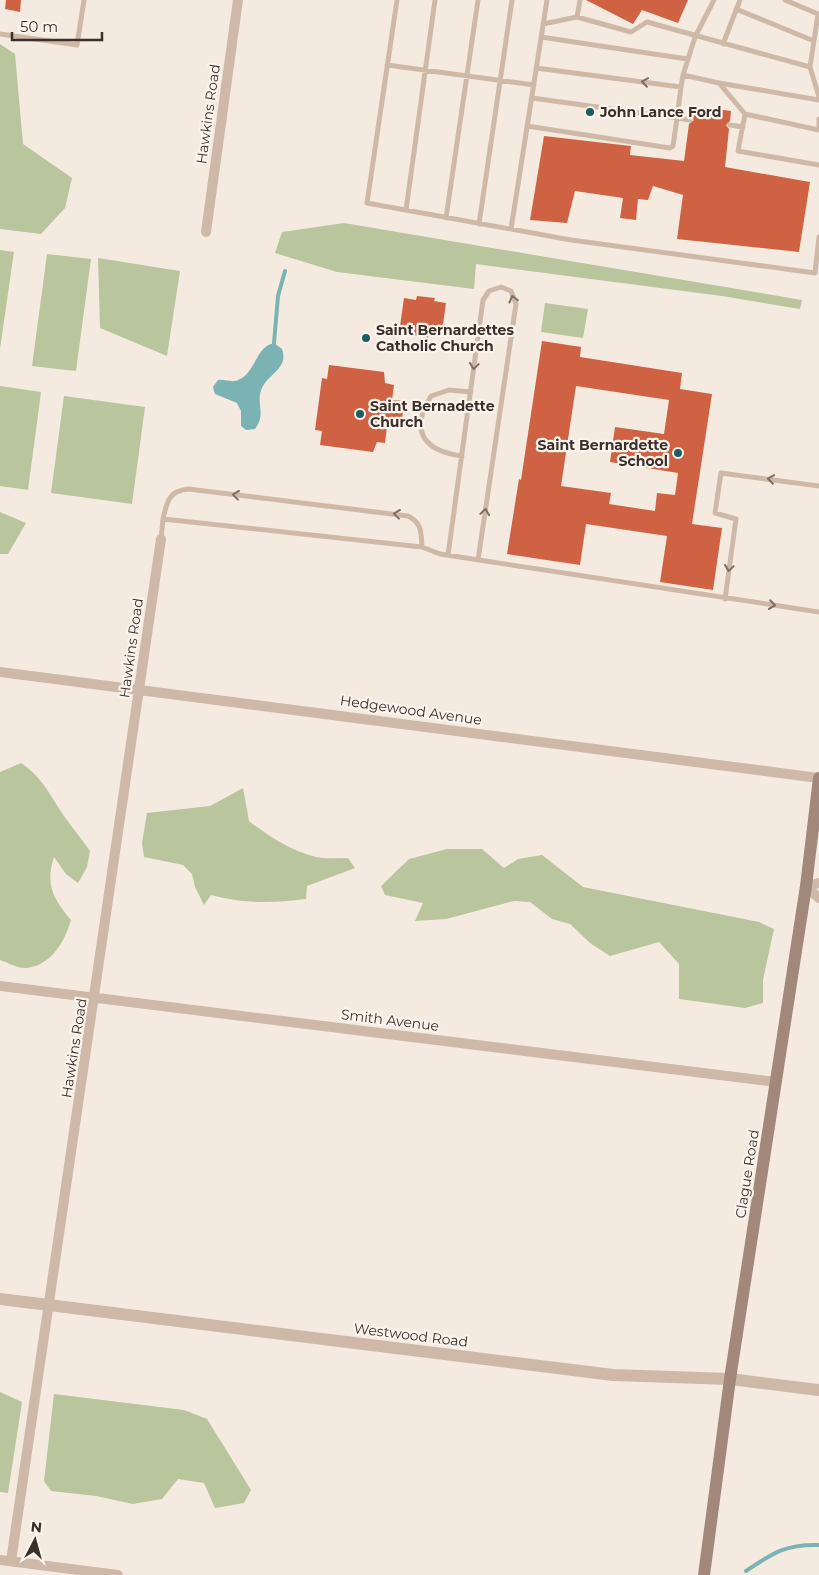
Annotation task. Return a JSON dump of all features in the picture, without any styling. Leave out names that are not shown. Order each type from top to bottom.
[{"type":"main road","name":"Clague Road","points":[[704,1575],[730,1379],[806,886],[819,778]]},
{"type":"street","name":"Hawkins Road","points":[[206,232],[238,0]]},
{"type":"street","name":"Hawkins Road","points":[[11,1561],[161,540]]},
{"type":"street","name":"Hedgewood Avenue","points":[[0,672],[139,691],[322,712],[819,778]]},
{"type":"street","points":[[806,886],[819,884]]},
{"type":"street","points":[[806,886],[819,898]]},
{"type":"street","name":"Smith Avenue","points":[[0,986],[776,1082]]},
{"type":"street","name":"Westwood Road","points":[[0,1298],[613,1375],[730,1379],[819,1390]]},
{"type":"street","points":[[0,1560],[118,1575]]},
{"type":"lane","points":[[0,34],[77,45],[84,0]]},
{"type":"lane","points":[[397,0],[367,203],[571,240],[814,273],[819,237]]},
{"type":"lane","points":[[406,210],[436,0]]},
{"type":"lane","points":[[446,218],[478,0]]},
{"type":"lane","points":[[479,224],[512,0]]},
{"type":"lane","points":[[511,229],[547,0]]},
{"type":"lane","points":[[577,17],[580,0]]},
{"type":"lane","points":[[527,126],[670,148],[672,146],[687,59],[695,37],[714,0]]},
{"type":"lane","points":[[723,44],[740,0]]},
{"type":"lane","points":[[683,75],[719,83],[819,98],[810,67],[818,14],[785,0]]},
{"type":"lane","points":[[736,9],[814,41]]},
{"type":"lane","points":[[543,24],[577,17],[631,32],[647,22],[695,37],[810,67]]},
{"type":"lane","points":[[541,37],[687,59]]},
{"type":"lane","points":[[387,65],[426,72],[534,85]]},
{"type":"lane","points":[[536,68],[682,87]]},
{"type":"lane","points":[[719,83],[745,114],[819,129],[819,120]]},
{"type":"lane","points":[[532,98],[690,120]]},
{"type":"lane","points":[[745,114],[738,152],[819,165]]},
{"type":"lane","points":[[730,125],[743,127]]},
{"type":"lane","points":[[448,555],[483,300],[489,290],[501,287],[511,291],[516,304],[478,560]]},
{"type":"lane","points":[[462,456],[442,454],[428,444],[421,432],[420,420],[431,396],[449,390],[471,392]]},
{"type":"lane","points":[[725,599],[736,519],[715,513],[721,473],[819,486]]},
{"type":"lane","points":[[161,540],[163,519],[170,495],[177,490],[188,489],[408,516],[416,520],[420,526],[422,547]]},
{"type":"lane","points":[[163,519],[422,547],[448,555],[478,560],[819,612]]},
{"type":"green space","points":[[0,44],[15,54],[23,144],[72,178],[65,208],[41,234],[0,229]]},
{"type":"green space","points":[[344,223],[802,300],[800,309],[722,296],[476,264],[474,289],[337,272],[275,253],[282,232]]},
{"type":"green space","points":[[0,250],[14,252],[0,349]]},
{"type":"green space","points":[[47,254],[91,259],[76,371],[32,366]]},
{"type":"green space","points":[[98,258],[180,271],[167,356],[100,328]]},
{"type":"green space","points":[[545,303],[588,309],[583,338],[541,332]]},
{"type":"green space","points":[[0,386],[41,392],[28,490],[0,486]]},
{"type":"green space","points":[[64,396],[145,407],[132,504],[51,493]]},
{"type":"green space","points":[[0,512],[26,523],[8,554],[0,554]]},
{"type":"green space","points":[[21,763],[33,772],[42,783],[90,851],[87,867],[78,883],[66,874],[54,857],[50,875],[52,891],[59,905],[71,920],[65,936],[56,951],[43,963],[26,968],[0,960],[0,772]]},
{"type":"green space","points":[[243,788],[249,821],[264,832],[289,847],[316,857],[348,858],[355,868],[307,886],[306,899],[258,902],[211,895],[204,905],[195,887],[192,874],[183,865],[144,857],[142,843],[147,813],[210,806]]},
{"type":"green space","points":[[447,849],[482,849],[504,868],[518,859],[542,855],[583,887],[759,922],[774,929],[763,980],[763,1003],[745,1008],[679,999],[679,964],[659,942],[610,956],[590,943],[570,924],[552,919],[530,902],[514,901],[446,919],[415,921],[423,903],[385,895],[381,886],[409,859]]},
{"type":"green space","points":[[0,1392],[22,1402],[8,1493],[0,1492]]},
{"type":"green space","points":[[54,1394],[184,1410],[207,1419],[251,1490],[244,1503],[215,1508],[204,1483],[178,1479],[162,1499],[133,1504],[96,1496],[51,1491],[44,1481]]},
{"type":"water","points":[[274,343],[282,349],[283,361],[262,388],[260,394],[261,413],[255,429],[246,430],[241,426],[241,411],[237,403],[215,394],[213,387],[218,380],[236,381],[244,377],[263,349]]},
{"type":"building","points":[[6,0],[21,0],[20,12],[5,9]]},
{"type":"building","points":[[586,0],[688,0],[678,23],[642,10],[633,24]]},
{"type":"building","points":[[692,106],[731,111],[730,121],[726,125],[729,129],[725,167],[810,182],[799,252],[677,239],[683,195],[653,186],[648,200],[638,199],[636,220],[620,218],[623,198],[575,191],[567,223],[530,220],[544,136],[631,146],[630,155],[684,161],[689,124],[694,120],[690,116]]},
{"type":"building","points":[[417,296],[435,298],[434,301],[446,303],[442,332],[429,330],[428,338],[412,335],[412,328],[400,326],[404,298],[416,300]]},
{"type":"building","points":[[542,341],[581,347],[580,357],[682,373],[680,389],[712,394],[692,524],[722,528],[713,590],[660,582],[667,536],[586,524],[580,565],[507,554],[519,479],[521,480]],"holes":[[[576,386],[669,400],[664,434],[615,427],[610,462],[678,473],[675,495],[657,493],[655,511],[609,504],[611,493],[561,486]]]},
{"type":"building","name":"Saint Bernadette Church","points":[[329,365],[384,372],[385,383],[394,385],[392,400],[404,401],[401,429],[387,427],[385,443],[377,442],[373,452],[320,445],[322,431],[315,430],[322,378],[327,379]]},
{"type":"waterway","points":[[274,343],[278,296],[285,271]]},
{"type":"waterway","points":[[746,1571],[764,1559],[788,1548],[819,1545]]},
{"type":"place","name":"John Lance Ford","points":[[590,112]]},
{"type":"place","name":"Saint Bernardettes Catholic Church","points":[[366,338]]},
{"type":"place","name":"Saint Bernadette Church","points":[[360,414]]},
{"type":"place","name":"Saint Bernardette School","points":[[678,453]]}]
